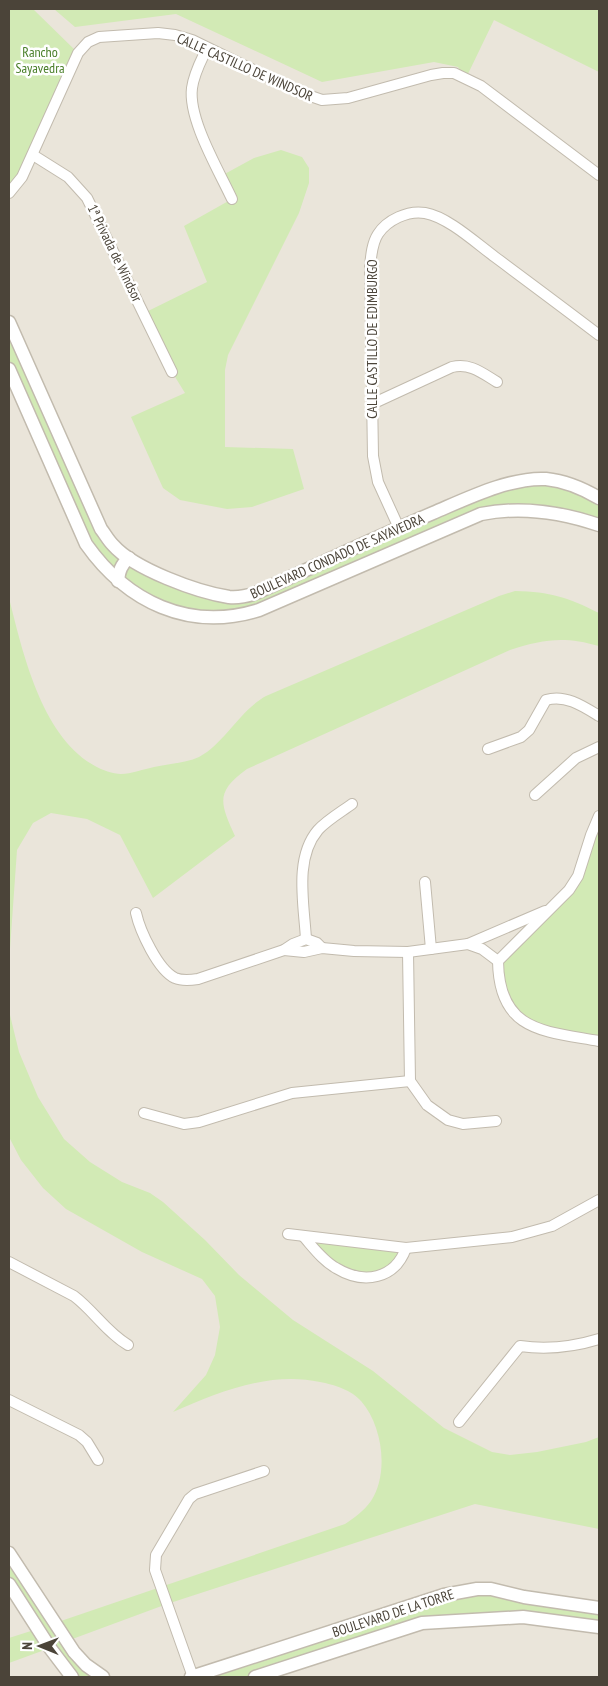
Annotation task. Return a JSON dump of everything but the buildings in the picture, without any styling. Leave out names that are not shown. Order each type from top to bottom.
[{"type":"street","name":"CALLE CASTILLO DE WINDSOR","points":[[9,193],[22,177],[78,53],[88,42],[99,37],[158,33],[183,38],[299,92],[322,100],[348,98],[443,73],[454,73],[481,86],[599,175]]},
{"type":"street","points":[[207,48],[196,70],[192,86],[192,102],[195,120],[232,199]]},
{"type":"street","name":"1ª Privada de Windsor","points":[[33,155],[68,177],[88,198],[172,372]]},
{"type":"street","name":"CALLE CASTILLO DE EDIMBURGO","points":[[399,528],[378,482],[372,440],[370,267],[373,246],[378,234],[386,225],[408,214],[423,212],[437,216],[599,335]]},
{"type":"street","name":"BOULEVARD CONDADO DE SAYAVEDRA","points":[[9,322],[101,529],[113,546],[129,558],[176,582],[230,597],[243,597],[256,593],[471,497],[525,480],[545,479],[569,483],[599,498]]},
{"type":"street","points":[[372,404],[452,367],[462,365],[472,367],[497,382]]},
{"type":"street","name":"BOULEVARD CONDADO DE SAYAVEDRA","points":[[9,369],[86,544],[100,564],[118,580],[152,603],[171,611],[194,616],[219,618],[240,616],[259,610],[481,514],[507,511],[558,513],[599,525]]},
{"type":"street","points":[[502,486],[499,496],[501,504],[507,511]]},
{"type":"street","points":[[118,580],[119,571],[129,558]]},
{"type":"street","points":[[219,618],[226,612],[230,604],[230,597]]},
{"type":"street","points":[[488,749],[521,737],[529,730],[546,700],[555,697],[570,700],[599,716]]},
{"type":"street","points":[[535,795],[576,758],[599,747]]},
{"type":"street","points":[[306,939],[303,871],[305,855],[310,842],[319,829],[352,804]]},
{"type":"street","points":[[498,961],[569,890],[578,876],[599,816]]},
{"type":"street","points":[[425,882],[430,950]]},
{"type":"street","points":[[284,950],[304,952],[322,948],[354,951],[408,952],[430,950],[468,944],[550,909]]},
{"type":"street","points":[[136,913],[142,932],[166,972],[176,978],[186,980],[198,979],[284,950],[306,939],[317,943],[322,948]]},
{"type":"street","points":[[468,944],[482,949],[498,961],[501,989],[507,1004],[516,1016],[530,1026],[545,1031],[599,1041]]},
{"type":"street","points":[[408,952],[410,1081],[427,1105],[448,1120],[463,1124],[496,1121]]},
{"type":"street","points":[[144,1113],[184,1124],[199,1122],[292,1093],[410,1081]]},
{"type":"street","points":[[288,1234],[406,1248],[512,1238],[552,1226],[568,1219],[599,1200]]},
{"type":"street","points":[[303,1236],[335,1268],[358,1276],[370,1277],[388,1272],[396,1267],[406,1248]]},
{"type":"street","points":[[9,1262],[74,1296],[81,1301],[109,1332],[128,1344]]},
{"type":"street","points":[[458,1422],[520,1346],[553,1348],[580,1344],[599,1338]]},
{"type":"street","points":[[9,1400],[79,1436],[87,1442],[98,1460]]},
{"type":"street","points":[[192,1677],[155,1570],[156,1555],[189,1498],[195,1494],[264,1471]]},
{"type":"street","points":[[9,1553],[74,1652],[86,1665],[103,1677]]},
{"type":"street","points":[[9,1584],[58,1661],[72,1677]]},
{"type":"street","name":"BOULEVARD DE LA TORRE","points":[[192,1677],[444,1595],[468,1590],[491,1589],[524,1597],[599,1608]]},
{"type":"street","points":[[506,1593],[511,1604],[508,1617]]},
{"type":"street","points":[[416,1605],[414,1610],[416,1618],[422,1624]]},
{"type":"street","name":"BOULEVARD DE LA TORRE","points":[[255,1677],[422,1624],[508,1617],[542,1619],[599,1627]]},
{"type":"shaded area","points":[[9,9],[599,9],[599,1677],[9,1677]]},
{"type":"green space","name":"Rancho Sayavedra","points":[[9,9],[33,9],[78,53],[9,193]]},
{"type":"green space","points":[[54,9],[599,9],[599,72],[494,20],[466,78],[458,67],[434,62],[322,82],[176,14],[75,27]]},
{"type":"green space","points":[[281,150],[302,157],[309,168],[309,183],[299,213],[228,355],[225,370],[225,447],[293,449],[304,489],[252,507],[227,509],[180,500],[163,488],[131,417],[185,393],[172,372],[144,313],[207,282],[184,226],[232,199],[221,176],[254,158]]},
{"type":"green space","points":[[9,322],[92,509],[129,558],[230,597],[471,497],[545,479],[599,498],[599,525],[493,511],[240,616],[171,611],[100,564],[9,369]]},
{"type":"green space","points":[[515,591],[558,596],[599,613],[599,646],[575,641],[554,640],[533,643],[510,650],[247,769],[230,785],[223,799],[226,815],[235,836],[153,898],[120,835],[87,819],[51,813],[33,823],[17,850],[9,963],[9,598],[28,668],[48,715],[61,735],[77,753],[95,766],[108,772],[121,774],[199,757],[217,744],[256,702],[266,696],[499,596]]},
{"type":"green space","points":[[599,816],[599,1041],[545,1031],[516,1016],[498,961],[569,890]]},
{"type":"green space","points":[[9,982],[10,1015],[19,1052],[38,1097],[64,1139],[90,1162],[122,1182],[150,1193],[163,1202],[205,1240],[239,1275],[293,1320],[373,1371],[444,1428],[492,1452],[510,1455],[537,1452],[586,1442],[599,1437],[599,1529],[475,1504],[167,1604],[67,1641],[103,1677],[72,1677],[50,1648],[9,1663],[9,1638],[37,1629],[9,1584],[9,1553],[55,1623],[345,1524],[362,1511],[371,1501],[377,1490],[382,1464],[379,1437],[368,1411],[361,1401],[342,1388],[325,1383],[301,1379],[263,1381],[208,1397],[173,1412],[206,1375],[215,1355],[220,1327],[215,1296],[202,1279],[142,1252],[66,1209],[43,1188],[21,1160],[9,1137]]},
{"type":"green space","points":[[303,1236],[406,1248],[388,1272],[346,1273]]},
{"type":"green space","points":[[460,1591],[599,1608],[599,1627],[542,1619],[422,1623],[255,1677],[191,1677]]}]
